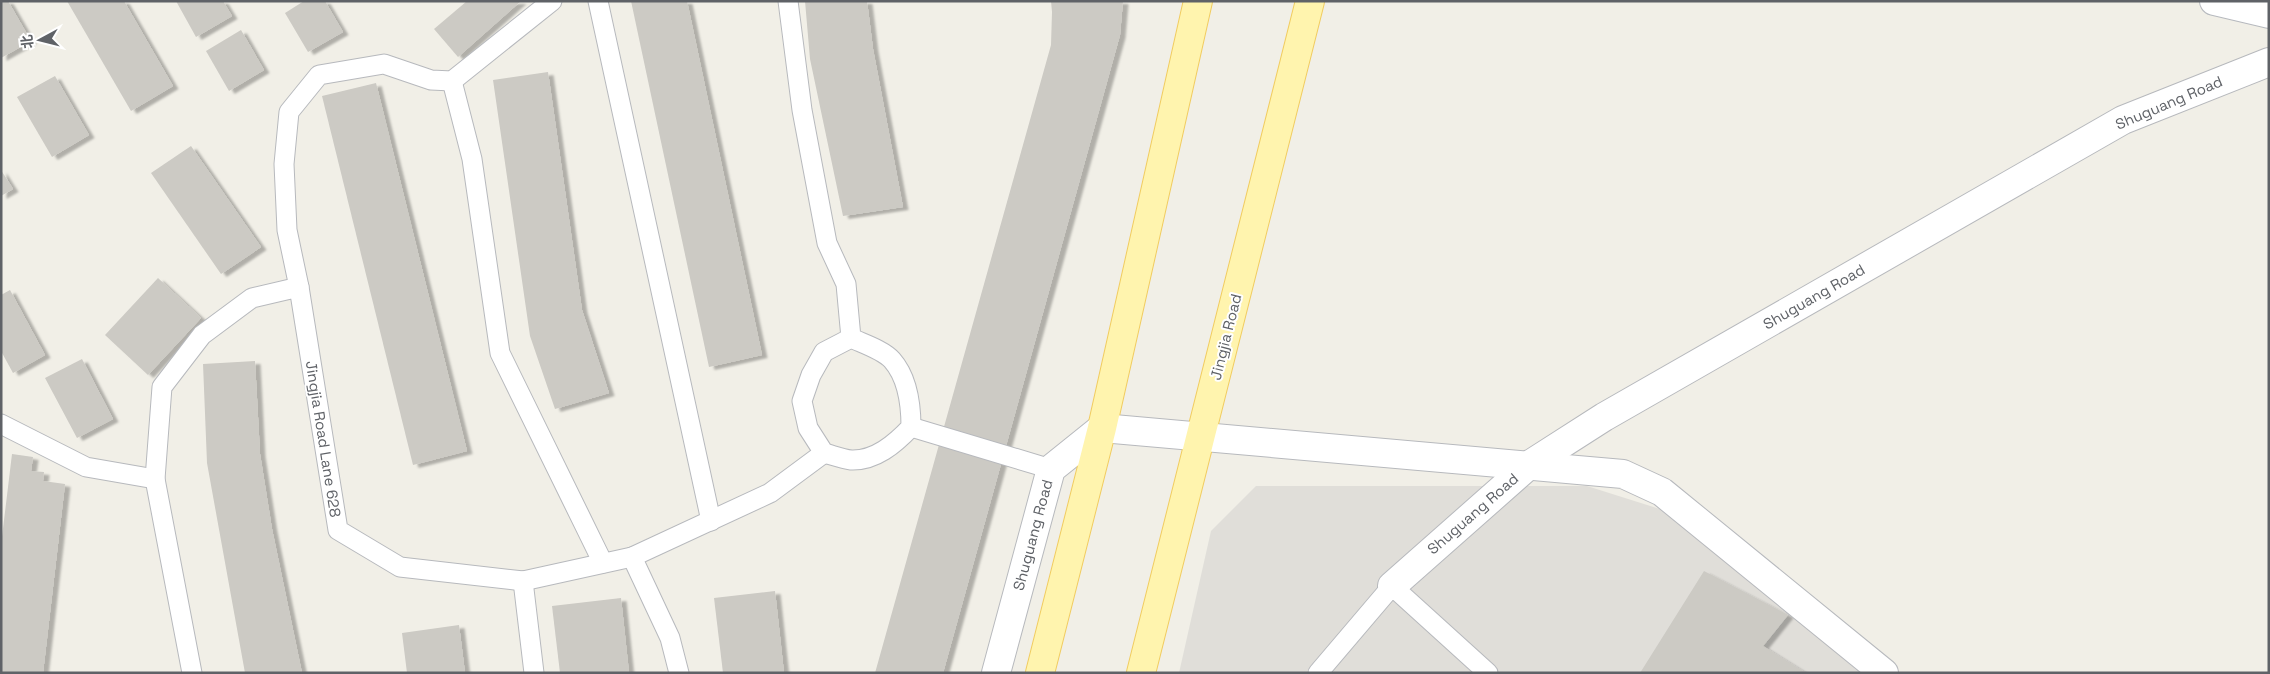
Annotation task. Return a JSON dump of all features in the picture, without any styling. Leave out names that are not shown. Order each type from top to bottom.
[{"type":"main road","points":[[1040,673],[1102,428],[1198,1]]},
{"type":"main road","name":"Jingjia Road","points":[[1142,673],[1310,1]]},
{"type":"street","points":[[2214,1],[2269,14]]},
{"type":"street","name":"Shuguang Road","points":[[1392,586],[1529,465],[1613,412],[2123,120],[2269,62]]},
{"type":"street","points":[[1102,428],[1623,474],[1662,492],[1884,673]]},
{"type":"street","name":"Shuguang Road","points":[[996,673],[1051,469],[1102,428]]},
{"type":"lane","points":[[192,673],[155,479],[162,387],[202,335],[252,298],[299,287],[287,230],[284,164],[289,112],[319,75],[384,64],[431,80],[452,81],[552,1]]},
{"type":"lane","points":[[598,1],[711,520]]},
{"type":"lane","points":[[788,1],[802,110],[827,243],[846,284],[851,338]]},
{"type":"lane","points":[[452,81],[472,159],[500,353],[603,563]]},
{"type":"lane","name":"Jingjia Road Lane 628","points":[[299,287],[338,530],[400,567],[523,581],[632,557],[770,493],[824,453]]},
{"type":"lane","points":[[851,338],[873,348],[892,360],[905,384],[911,408],[911,427],[878,455],[851,460],[824,453],[808,428],[802,401],[811,375],[824,352],[851,338]]},
{"type":"lane","points":[[1,424],[86,467],[155,479]]},
{"type":"lane","points":[[911,427],[1051,469]]},
{"type":"lane","points":[[632,557],[670,638],[679,673]]},
{"type":"lane","points":[[523,581],[534,673]]},
{"type":"lane","points":[[1318,673],[1392,586],[1488,673]]},
{"type":"shaded area","points":[[1256,486],[1587,486],[1663,510],[1863,673],[1179,673],[1211,531]]},
{"type":"building","points":[[1,1],[8,1],[31,41],[1,58]]},
{"type":"building","points":[[67,1],[124,1],[173,86],[131,111]]},
{"type":"building","points":[[176,1],[223,1],[232,16],[196,37]]},
{"type":"building","points":[[304,1],[325,1],[343,32],[308,52],[285,13]]},
{"type":"building","points":[[467,1],[521,1],[458,57],[434,29]]},
{"type":"building","points":[[631,1],[687,1],[762,355],[709,367]]},
{"type":"building","points":[[805,1],[867,1],[873,49],[903,207],[843,216],[810,59]]},
{"type":"building","points":[[1051,1],[1123,1],[1120,35],[943,673],[875,673],[1051,45]]},
{"type":"building","points":[[241,30],[264,70],[229,91],[206,51]]},
{"type":"building","points":[[548,72],[582,310],[609,393],[555,409],[530,336],[493,80]]},
{"type":"building","points":[[55,76],[89,135],[52,157],[17,97]]},
{"type":"building","points":[[376,83],[467,451],[413,465],[322,96]]},
{"type":"building","points":[[191,146],[261,247],[221,274],[151,173]]},
{"type":"building","points":[[1,170],[13,189],[1,196]]},
{"type":"building","points":[[158,278],[201,318],[148,375],[105,335]]},
{"type":"building","points":[[10,290],[45,355],[13,373],[1,351],[1,295]]},
{"type":"building","points":[[82,359],[113,419],[77,438],[45,378]]},
{"type":"building","points":[[255,361],[260,454],[272,529],[302,673],[245,673],[207,463],[203,364]]},
{"type":"building","points":[[12,454],[33,457],[31,471],[44,472],[43,481],[65,484],[43,673],[1,673],[1,545]]},
{"type":"building","points":[[1704,571],[1788,615],[1763,646],[1806,673],[1640,673]]},
{"type":"building","points":[[775,591],[784,673],[723,673],[714,598]]},
{"type":"building","points":[[621,598],[629,673],[560,673],[552,606]]},
{"type":"building","points":[[459,625],[465,673],[407,673],[402,633]]}]
